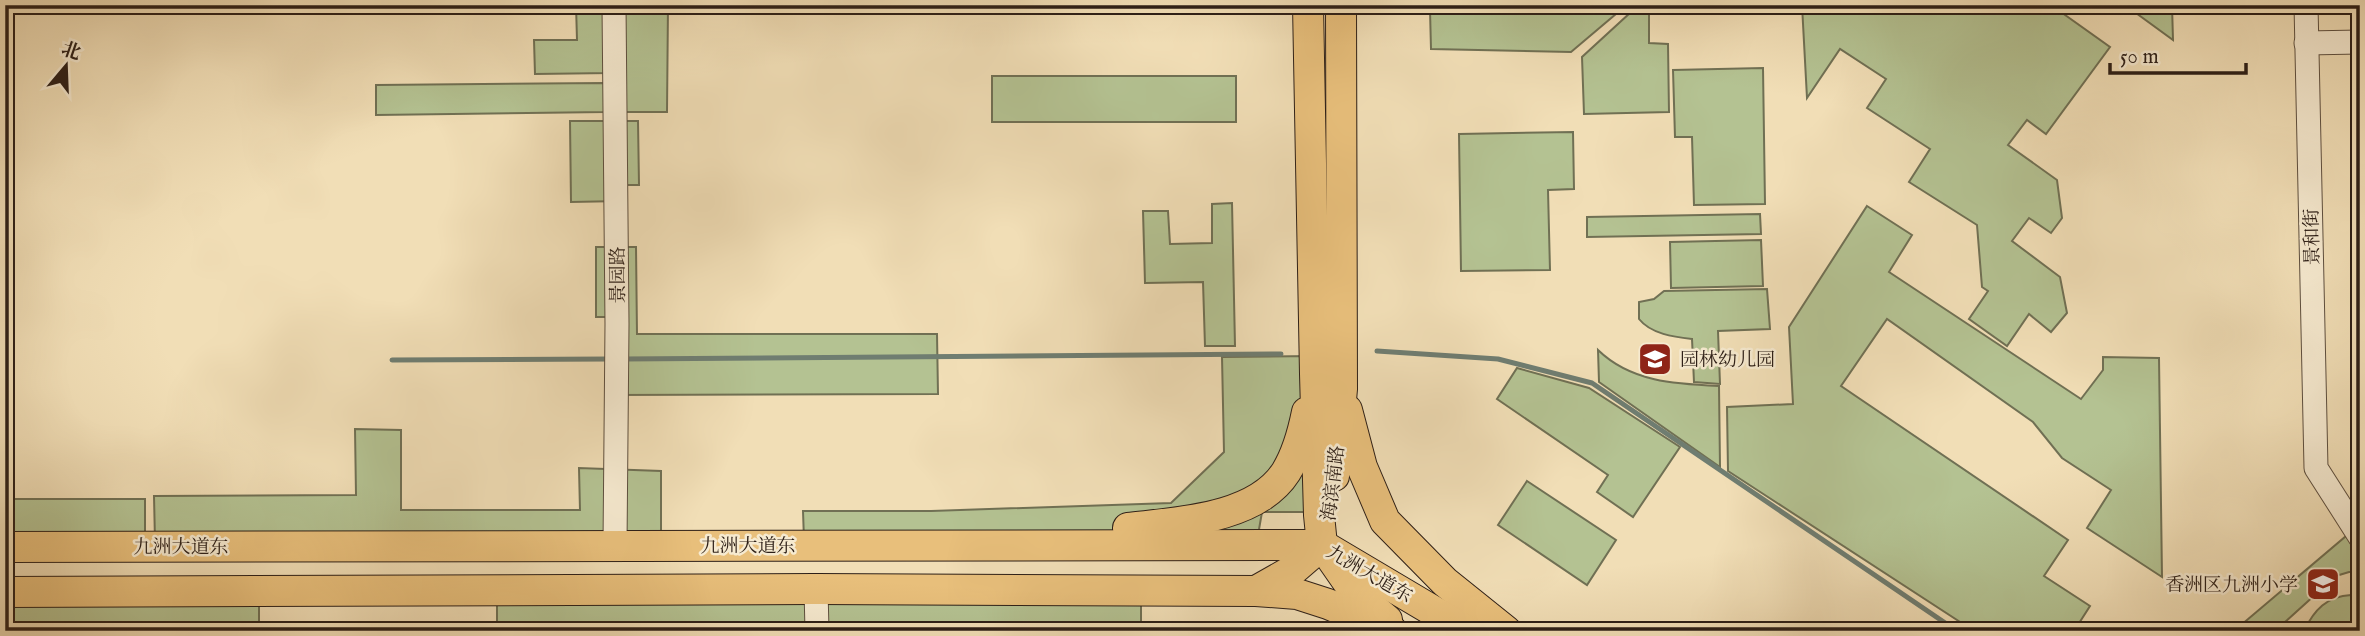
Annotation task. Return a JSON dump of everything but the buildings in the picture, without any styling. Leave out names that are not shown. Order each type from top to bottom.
[{"type":"main road","name":"海滨南路","points":[[1308,5],[1315,374],[1322,545]]},
{"type":"main road","name":"海滨南路","points":[[1322,545],[1331,517],[1342,389],[1341,5]]},
{"type":"main road","points":[[1002,544],[1173,523],[1233,511],[1258,500],[1285,474],[1291,461],[1302,436],[1315,374]]},
{"type":"main road","points":[[1342,389],[1362,467],[1385,521],[1445,582],[1506,631]]},
{"type":"main road","points":[[1256,591],[1293,570],[1322,545],[1356,594],[1401,631]]},
{"type":"main road","name":"九洲大道东","points":[[5,547],[1322,545],[1467,631]]},
{"type":"main road","name":"九洲大道东","points":[[5,592],[816,589],[1256,591],[1297,594],[1392,631]]},
{"type":"street","name":"景园路","points":[[614,5],[617,361],[615,545]]},
{"type":"street","name":"景和街","points":[[2305,5],[2316,468],[2360,537]]},
{"type":"street","points":[[2306,43],[2360,42]]},
{"type":"street","points":[[816,589],[817,631]]},
{"type":"green space","points":[[576,5],[610,5],[611,73],[535,74],[534,40],[577,40]]},
{"type":"green space","points":[[617,5],[668,5],[667,112],[619,112]]},
{"type":"green space","points":[[1492,5],[1623,5],[1623,8],[1571,52],[1431,49],[1430,10],[1492,8]]},
{"type":"green space","points":[[1631,5],[1649,5],[1649,43],[1668,44],[1669,112],[1584,114],[1582,57],[1631,12]]},
{"type":"green space","points":[[1802,5],[2051,5],[2110,47],[2046,134],[2027,120],[2008,145],[2057,180],[2062,218],[2051,233],[2029,218],[2012,241],[2060,277],[2067,313],[2051,332],[2029,314],[2007,346],[1969,319],[1988,291],[1982,287],[1977,225],[1909,182],[1930,149],[1867,108],[1886,79],[1840,49],[1807,98]]},
{"type":"green space","points":[[2125,5],[2172,5],[2173,40]]},
{"type":"green space","points":[[1763,68],[1765,204],[1694,205],[1692,137],[1675,137],[1673,70]]},
{"type":"green space","points":[[992,76],[1236,76],[1236,122],[992,122]]},
{"type":"green space","points":[[604,83],[605,112],[376,115],[376,85]]},
{"type":"green space","points":[[570,121],[638,121],[639,185],[621,185],[621,201],[571,202]]},
{"type":"green space","points":[[1573,132],[1574,189],[1548,190],[1550,270],[1461,271],[1459,134]]},
{"type":"green space","points":[[1232,203],[1235,346],[1205,346],[1203,282],[1145,283],[1143,211],[1168,211],[1170,244],[1212,243],[1212,204]]},
{"type":"green space","points":[[1867,206],[1912,235],[1889,272],[2081,399],[2103,370],[2103,357],[2159,358],[2162,577],[2087,528],[2111,490],[2062,458],[2033,422],[1887,319],[1841,386],[2068,540],[2044,576],[2090,606],[2074,631],[1974,631],[1728,471],[1727,407],[1793,404],[1789,327]]},
{"type":"green space","points":[[1760,214],[1761,234],[1587,237],[1587,217]]},
{"type":"green space","points":[[1761,240],[1763,286],[1671,288],[1670,242]]},
{"type":"green space","points":[[596,247],[636,247],[637,334],[937,334],[938,394],[612,395],[611,317],[596,317]]},
{"type":"green space","points":[[1767,289],[1770,329],[1718,331],[1720,384],[1694,382],[1692,339],[1656,331],[1639,319],[1639,302],[1654,299],[1664,291]]},
{"type":"green space","points":[[1598,350],[1611,361],[1639,375],[1670,382],[1719,386],[1720,467],[1599,382]]},
{"type":"green space","points":[[1312,356],[1314,512],[1262,512],[1257,541],[804,540],[803,511],[931,511],[1171,503],[1224,452],[1222,357]]},
{"type":"green space","points":[[1517,368],[1589,388],[1680,447],[1633,517],[1597,492],[1608,475],[1497,399]]},
{"type":"green space","points":[[355,429],[401,430],[401,510],[580,510],[579,468],[661,471],[661,541],[155,541],[154,496],[356,495]]},
{"type":"green space","points":[[1527,481],[1616,540],[1587,585],[1498,525]]},
{"type":"green space","points":[[5,499],[145,499],[145,542],[5,542]]},
{"type":"green space","points":[[2352,531],[2360,541],[2360,572],[2336,576],[2275,631],[2234,631]]},
{"type":"green space","points":[[497,594],[806,595],[806,630],[497,629]]},
{"type":"green space","points":[[825,595],[1141,597],[1141,631],[825,631]]},
{"type":"green space","points":[[2351,595],[2360,597],[2360,631],[2304,631],[2312,617],[2328,601]]},
{"type":"green space","points":[[259,598],[259,631],[5,631],[5,599]]},
{"type":"waterway","points":[[1377,351],[1498,359],[1592,383],[1957,631]]},
{"type":"waterway","points":[[623,359],[1281,354]]},
{"type":"waterway","points":[[392,360],[610,359]]},
{"type":"place","name":"园林幼儿园","points":[[1655,359]]},
{"type":"place","name":"香洲区九洲小学","points":[[2323,584]]}]
